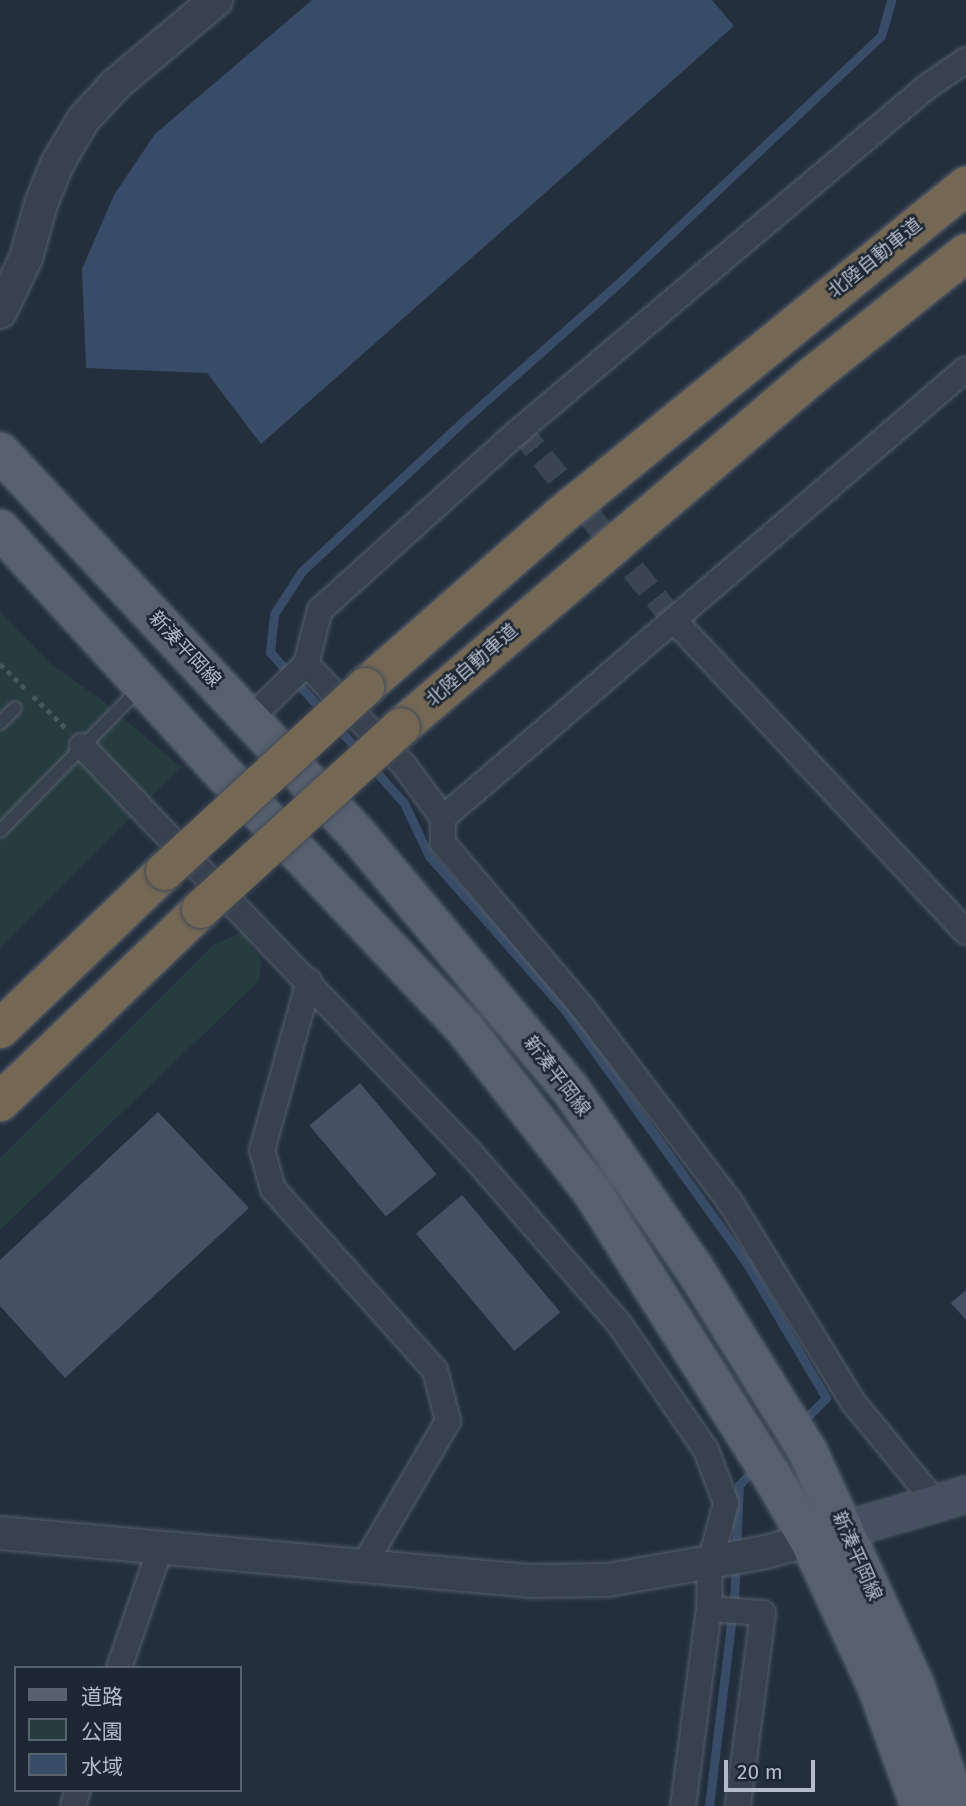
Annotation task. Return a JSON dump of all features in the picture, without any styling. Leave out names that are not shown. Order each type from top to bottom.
[{"type":"highway","name":"北陸自動車道","points":[[0,1029],[165,871],[365,687],[559,517],[966,186]]},
{"type":"highway","name":"北陸自動車道","points":[[0,1102],[201,909],[401,727],[739,437],[966,253]]},
{"type":"main road","name":"新湊平岡線","points":[[0,452],[357,834],[571,1090],[729,1325],[808,1452],[828,1536],[877,1687],[920,1806]]},
{"type":"main road","name":"新湊平岡線","points":[[0,529],[142,685],[465,1029],[591,1190],[770,1473],[828,1536],[914,1683],[957,1806]]},
{"type":"main road","points":[[828,1536],[951,1498]]},
{"type":"street","points":[[0,312],[26,258],[41,204],[57,164],[83,120],[116,84],[216,0]]},
{"type":"street","points":[[250,719],[306,664],[320,610],[531,421],[928,86],[966,60]]},
{"type":"street","points":[[443,818],[966,369]]},
{"type":"street","points":[[674,620],[966,932]]},
{"type":"street","points":[[306,664],[404,765],[443,818],[443,842],[582,1007],[730,1202],[853,1402],[951,1498]]},
{"type":"street","points":[[82,746],[473,1156],[618,1322],[659,1377],[706,1450],[726,1503],[710,1563],[712,1610],[683,1806]]},
{"type":"street","points":[[309,981],[262,1150],[273,1189],[435,1370],[448,1421],[365,1565]]},
{"type":"street","points":[[0,1533],[530,1581],[608,1580],[710,1563],[828,1536]]},
{"type":"street","points":[[120,1666],[161,1546]]},
{"type":"street","points":[[712,1610],[763,1613],[738,1806]]},
{"type":"lane","points":[[0,831],[142,685]]},
{"type":"lane","points":[[0,723],[15,708]]},
{"type":"green space","points":[[0,612],[52,665],[98,697],[181,767],[0,948]]},
{"type":"green space","points":[[243,932],[262,961],[259,981],[0,1230],[0,1158],[213,945]]},
{"type":"water","points":[[312,0],[712,0],[734,26],[261,444],[207,373],[86,368],[82,269],[114,195],[155,134]]},
{"type":"building","points":[[360,1083],[436,1174],[386,1217],[309,1125]]},
{"type":"building","points":[[158,1112],[249,1208],[65,1378],[0,1306],[0,1260]]},
{"type":"building","points":[[462,1195],[560,1312],[514,1351],[416,1234]]},
{"type":"building","points":[[966,1290],[966,1320],[951,1303]]},
{"type":"waterway","points":[[323,712],[270,652],[274,614],[302,571],[469,416],[622,280],[881,36],[891,0]]},
{"type":"waterway","points":[[335,725],[361,754]]},
{"type":"waterway","points":[[372,767],[404,803],[429,856],[564,1009],[746,1262],[826,1398],[801,1423]]},
{"type":"waterway","points":[[736,1551],[739,1485],[756,1467]]},
{"type":"waterway","points":[[709,1806],[736,1565]]},
{"type":"tunnel","points":[[520,430],[674,620]]}]
